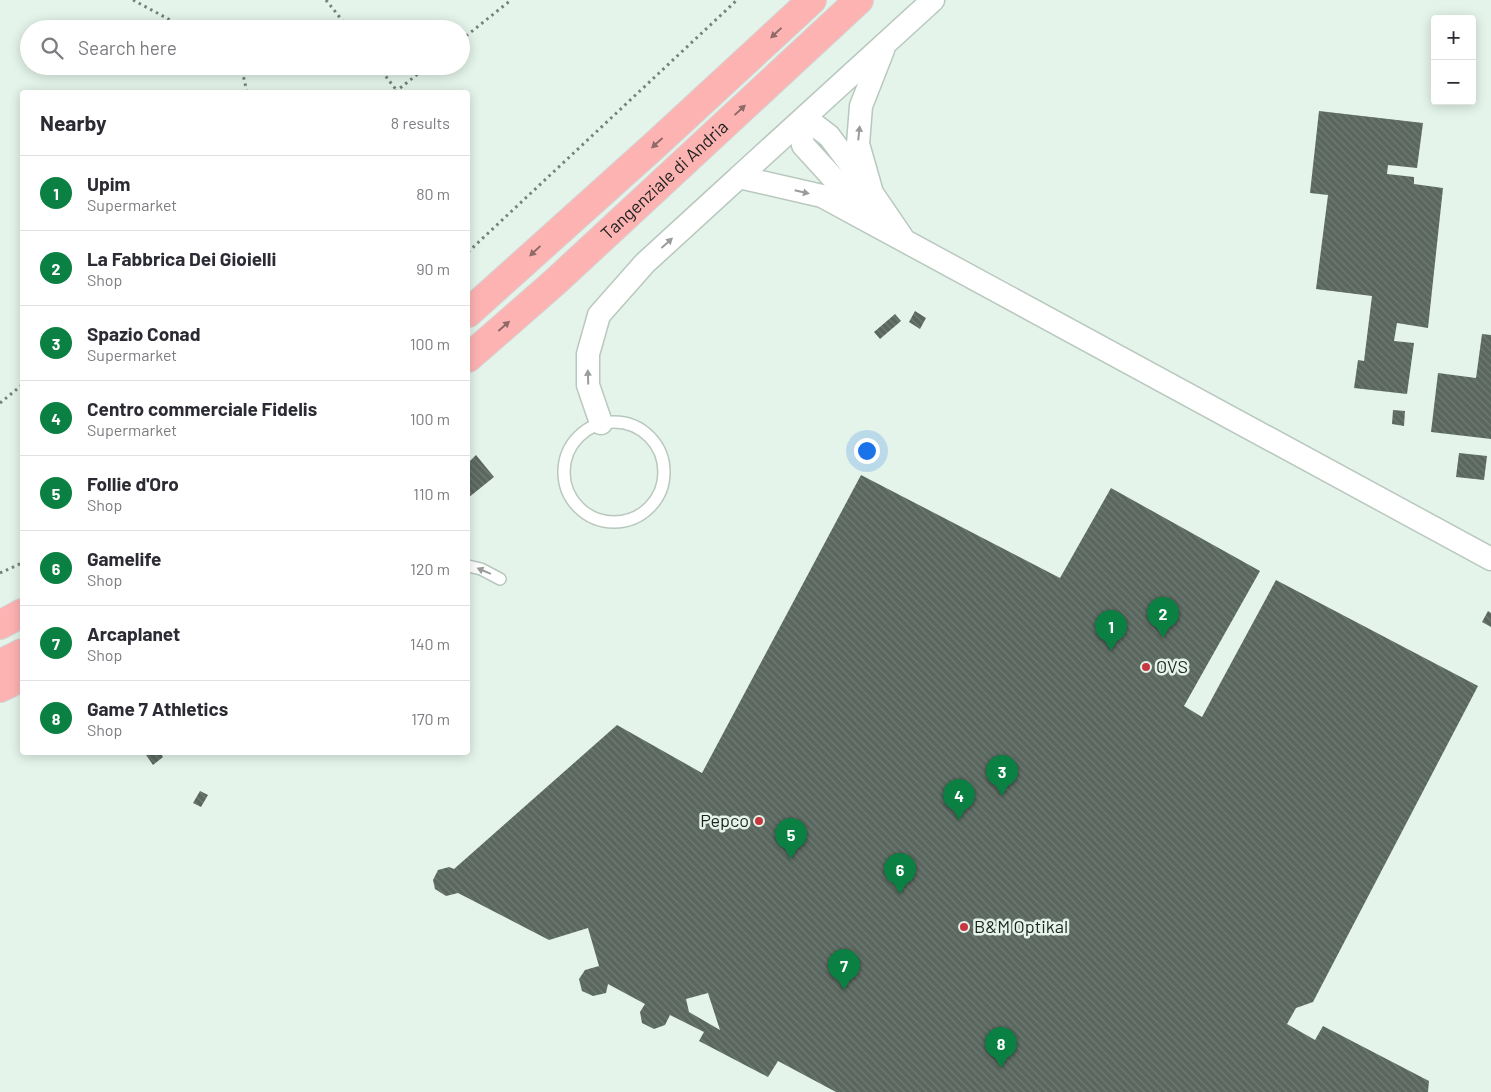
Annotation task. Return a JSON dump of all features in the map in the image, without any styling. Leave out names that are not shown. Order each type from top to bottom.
[{"type":"main road","name":"Tangenziale di Andria","points":[[470,311],[654,146],[812,0]]},
{"type":"main road","name":"Tangenziale di Andria","points":[[470,356],[556,282],[859,0]]},
{"type":"main road","points":[[0,664],[20,654]]},
{"type":"main road","points":[[0,688],[20,678]]},
{"type":"street","points":[[601,423],[588,385],[588,354],[599,315],[645,263],[933,0]]},
{"type":"street","points":[[872,193],[858,144],[862,106],[885,45]]},
{"type":"street","points":[[799,122],[816,126],[829,136],[872,193],[904,240]]},
{"type":"street","points":[[799,122],[803,144],[826,170],[855,202],[904,240]]},
{"type":"street","points":[[739,177],[822,196],[1491,559]]},
{"type":"lane","points":[[623,422],[644,431],[657,445],[664,463],[664,482],[656,501],[642,515],[624,522],[604,522],[586,515],[574,503],[566,488],[564,470],[568,454],[576,439],[584,432],[601,423],[623,422]]},
{"type":"lane","points":[[470,566],[482,569],[500,579]]},
{"type":"path","points":[[133,0],[170,20]]},
{"type":"path","points":[[326,0],[342,20]]},
{"type":"path","points":[[470,33],[511,0]]},
{"type":"path","points":[[470,250],[737,0]]},
{"type":"path","points":[[243,75],[247,90]]},
{"type":"path","points":[[384,75],[395,90]]},
{"type":"path","points":[[398,90],[417,75]]},
{"type":"path","points":[[0,403],[20,387]]},
{"type":"path","points":[[0,573],[20,564]]},
{"type":"building","points":[[1319,111],[1423,123],[1417,168],[1388,165],[1387,174],[1414,177],[1414,184],[1443,188],[1428,328],[1397,323],[1394,341],[1414,343],[1407,394],[1354,388],[1358,360],[1364,361],[1372,296],[1316,289],[1328,195],[1310,193]]},
{"type":"building","points":[[915,311],[926,318],[920,329],[909,322]]},
{"type":"building","points":[[895,314],[901,321],[880,339],[874,332]]},
{"type":"building","points":[[1482,334],[1491,335],[1491,439],[1431,432],[1438,373],[1476,378]]},
{"type":"building","points":[[1393,410],[1405,411],[1404,426],[1392,424]]},
{"type":"building","points":[[1459,453],[1487,456],[1484,480],[1456,477]]},
{"type":"building","points":[[476,455],[494,477],[470,496],[470,461]]},
{"type":"building","points":[[861,475],[1060,578],[1111,488],[1260,571],[1184,706],[1202,717],[1276,580],[1478,686],[1313,1002],[1296,1008],[1287,1024],[1315,1040],[1323,1026],[1429,1081],[1428,1092],[836,1092],[778,1061],[768,1077],[699,1041],[704,1032],[670,1015],[665,1025],[654,1029],[642,1023],[640,1012],[645,1004],[608,984],[606,993],[593,996],[582,991],[579,979],[585,970],[599,966],[588,928],[549,940],[458,893],[446,896],[435,889],[433,880],[438,870],[449,867],[454,869],[617,725],[702,773]],"holes":[[[708,993],[720,1030],[689,1012],[686,999]]]},
{"type":"building","points":[[1488,611],[1491,613],[1491,627],[1482,622]]},
{"type":"building","points":[[146,755],[162,755],[163,757],[153,765]]},
{"type":"building","points":[[200,791],[208,795],[201,807],[193,803]]},
{"type":"place","name":"La Fabbrica Dei Gioielli","points":[[1163,638]]},
{"type":"place","name":"Upim","points":[[1111,651]]},
{"type":"place","name":"OVS","points":[[1146,667]]},
{"type":"place","name":"Spazio Conad","points":[[1002,796]]},
{"type":"place","name":"Centro commerciale Fidelis","points":[[959,820]]},
{"type":"place","name":"Pepco","points":[[759,821]]},
{"type":"place","name":"Follie d'Oro","points":[[791,859]]},
{"type":"place","name":"Gamelife","points":[[900,894]]},
{"type":"place","name":"B&M Optikal","points":[[964,927]]},
{"type":"place","name":"Arcaplanet","points":[[844,990]]},
{"type":"place","name":"Game 7 Athletics","points":[[1001,1068]]}]
